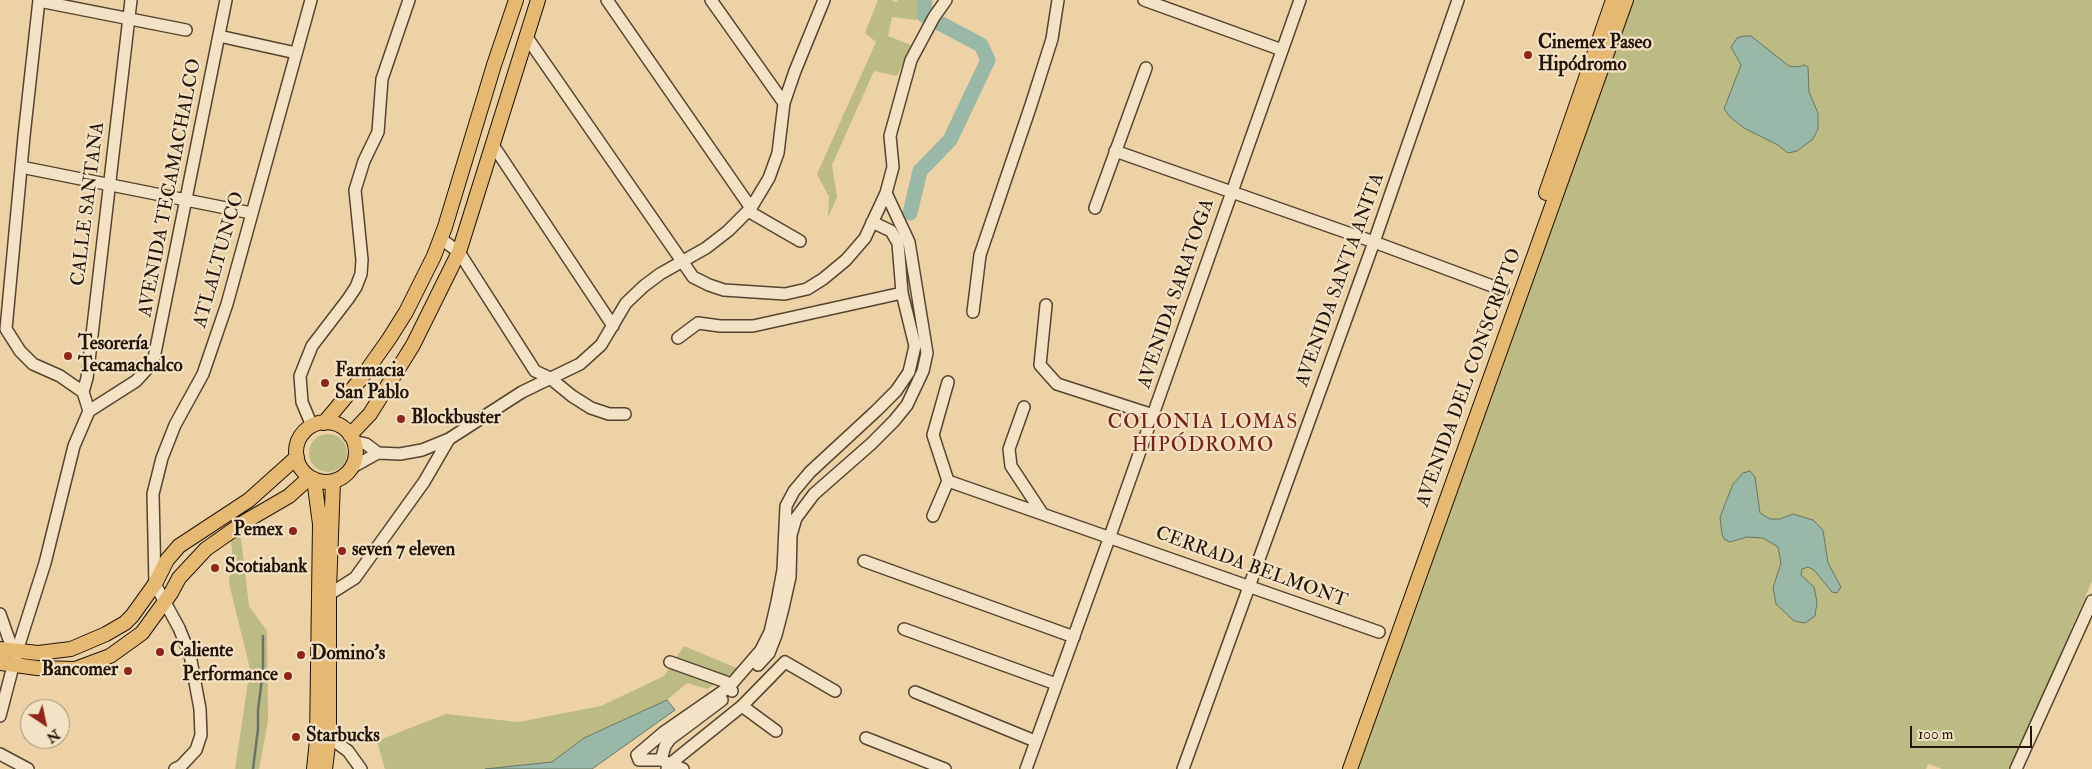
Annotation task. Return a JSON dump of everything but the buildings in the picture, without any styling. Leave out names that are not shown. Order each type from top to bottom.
[{"type":"main road","points":[[318,424],[336,424],[352,438],[356,450],[355,460],[351,468],[343,476],[333,481],[312,478],[301,469],[296,450],[301,436],[318,424],[360,380],[406,312],[441,239],[494,65],[516,0]]},
{"type":"main road","points":[[352,438],[370,414],[413,345],[459,252],[538,0]]},
{"type":"main road","name":"AVENIDA DEL CONSCRIPTO","points":[[1340,769],[1512,293],[1613,0]]},
{"type":"main road","name":"AVENIDA DEL CONSCRIPTO","points":[[1350,769],[1626,0]]},
{"type":"main road","points":[[9,656],[72,649],[106,634],[125,623],[155,584],[166,560],[179,546],[249,500],[297,457]]},
{"type":"main road","points":[[9,656],[37,668],[74,669],[110,656],[142,633],[164,603],[179,578],[206,549],[246,521],[289,496],[312,478]]},
{"type":"main road","points":[[312,478],[320,524],[317,740],[314,769]]},
{"type":"main road","points":[[325,769],[329,737],[328,595],[333,481]]},
{"type":"main road","points":[[142,602],[150,600],[164,603]]},
{"type":"street","name":"CALLE SANTANA","points":[[89,411],[83,392],[87,378],[131,0]]},
{"type":"street","name":"AVENIDA TECAMACHALCO","points":[[89,411],[136,381],[154,358],[226,0]]},
{"type":"street","name":"ATLALTUNCO","points":[[155,584],[153,494],[162,458],[175,424],[203,374],[227,304],[311,0]]},
{"type":"street","points":[[318,424],[302,402],[300,376],[312,346],[348,299],[356,287],[361,274],[362,260],[355,190],[364,161],[378,132],[382,79],[409,0]]},
{"type":"street","points":[[607,0],[749,209],[800,241]]},
{"type":"street","points":[[712,0],[784,103]]},
{"type":"street","points":[[526,36],[693,277],[709,286],[724,290],[785,294],[807,289],[846,260],[865,238],[886,193],[893,167],[890,136],[911,60],[932,20],[946,0]]},
{"type":"street","points":[[972,312],[980,255],[1047,55],[1052,38],[1058,0]]},
{"type":"street","points":[[1144,0],[1282,50]]},
{"type":"street","name":"AVENIDA SARATOGA","points":[[1026,769],[1300,0]]},
{"type":"street","name":"AVENIDA SANTA ANITA","points":[[1183,769],[1374,242],[1458,0]]},
{"type":"street","points":[[83,392],[60,376],[32,364],[3,331],[39,1],[186,30]]},
{"type":"street","points":[[351,468],[378,453],[407,453],[422,450],[449,439],[522,392],[580,364],[600,346],[626,303],[644,286],[706,248],[749,209],[769,178],[778,154],[784,103],[819,3]]},
{"type":"street","points":[[219,36],[296,54]]},
{"type":"street","points":[[1095,208],[1146,68]]},
{"type":"street","points":[[493,145],[613,326]]},
{"type":"street","points":[[1115,151],[1232,191],[1504,290]]},
{"type":"street","points":[[21,167],[251,213]]},
{"type":"street","points":[[666,764],[665,746],[670,740],[731,689],[769,653],[776,636],[790,577],[792,535],[796,518],[814,494],[871,444],[907,405],[923,371],[927,352],[909,242],[886,193]]},
{"type":"street","points":[[682,769],[666,764],[639,760],[637,755],[671,727],[731,689],[761,650],[770,632],[783,570],[786,506],[794,491],[810,472],[896,391],[909,372],[915,346],[902,293],[898,244],[895,236],[886,228],[872,222]]},
{"type":"street","points":[[441,239],[459,252],[535,371],[550,378],[572,396],[591,408],[609,414],[625,414]]},
{"type":"street","points":[[678,338],[698,323],[720,326],[753,326],[902,293]]},
{"type":"street","points":[[1046,305],[1040,365],[1057,384],[1153,414]]},
{"type":"street","points":[[906,310],[921,308]]},
{"type":"street","points":[[933,516],[948,481],[933,435],[948,382]]},
{"type":"street","points":[[1024,407],[1008,449],[1011,466],[1042,513]]},
{"type":"street","points":[[0,716],[9,656],[44,563],[74,446],[89,411]]},
{"type":"street","points":[[855,431],[871,444]]},
{"type":"street","points":[[352,438],[366,444],[378,453]]},
{"type":"street","points":[[328,595],[355,578],[424,482],[449,439]]},
{"type":"street","name":"CERRADA BELMONT","points":[[948,481],[1110,536],[1379,632]]},
{"type":"street","points":[[864,561],[1074,637]]},
{"type":"street","points":[[155,584],[190,655],[200,710],[201,735],[196,750],[181,766],[175,769]]},
{"type":"street","points":[[2016,769],[2092,601]]},
{"type":"street","points":[[0,614],[9,656]]},
{"type":"street","points":[[904,629],[1056,684]]},
{"type":"street","points":[[670,662],[726,682],[731,689]]},
{"type":"street","points":[[666,764],[742,706],[785,662],[836,691]]},
{"type":"street","points":[[915,692],[1036,741]]},
{"type":"street","points":[[742,706],[776,731]]},
{"type":"street","points":[[329,737],[348,751],[361,769]]},
{"type":"street","points":[[866,738],[945,769]]},
{"type":"street","points":[[0,754],[28,769]]},
{"type":"shaded area","points":[[878,0],[896,2],[898,0],[923,0],[917,20],[892,17],[888,36],[911,45],[897,76],[874,71],[832,165],[837,197],[828,218],[829,197],[817,174],[876,42],[865,33]]},
{"type":"shaded area","points":[[1634,0],[2092,0],[2092,581],[2011,769],[1942,769],[1928,764],[1926,769],[1353,769],[1602,82]]},
{"type":"shaded area","points":[[1751,36],[1789,66],[1798,67],[1804,65],[1808,67],[1809,92],[1818,113],[1818,129],[1813,139],[1797,151],[1788,153],[1778,145],[1744,128],[1731,118],[1724,109],[1741,65],[1731,47],[1737,38]]},
{"type":"shaded area","points":[[328,434],[335,435],[341,440],[346,446],[346,460],[341,466],[335,471],[328,472],[321,471],[315,466],[310,460],[309,453],[310,446],[315,440],[321,435]]},
{"type":"shaded area","points":[[1750,471],[1755,477],[1760,513],[1770,519],[1780,519],[1793,514],[1813,520],[1823,530],[1828,563],[1841,587],[1837,593],[1832,592],[1814,570],[1808,567],[1802,569],[1801,575],[1814,587],[1817,602],[1815,616],[1805,623],[1794,621],[1776,604],[1773,588],[1781,563],[1778,547],[1763,538],[1747,537],[1730,542],[1724,539],[1722,534],[1720,517],[1733,484],[1743,473]]},
{"type":"shaded area","points":[[240,530],[249,606],[267,631],[268,721],[259,769],[235,769],[250,669],[229,583],[232,551],[230,534]]},
{"type":"shaded area","points":[[684,646],[739,669],[707,689],[687,683],[667,700],[584,738],[552,762],[485,769],[385,769],[377,741],[446,714],[518,722],[601,706],[664,676]]},
{"type":"shaded area","points":[[667,700],[675,710],[592,769],[485,769],[552,762],[584,738]]},
{"type":"waterway","points":[[910,213],[920,171],[950,140],[988,60],[981,45],[924,15],[925,0]]},
{"type":"waterway","points":[[253,769],[263,671],[263,636]]},
{"type":"place","name":"Cinemex Paseo Hipódromo","points":[[1528,55]]},
{"type":"place","name":"Tesorería Tecamachalco","points":[[68,356]]},
{"type":"place","name":"Farmacia San Pablo","points":[[325,383]]},
{"type":"place","name":"Blockbuster","points":[[401,419]]},
{"type":"place","name":"Pemex","points":[[293,531]]},
{"type":"place","name":"seven 7 eleven","points":[[342,551]]},
{"type":"place","name":"Scotiabank","points":[[215,568]]},
{"type":"place","name":"Caliente","points":[[160,652]]},
{"type":"place","name":"Domino's","points":[[301,655]]},
{"type":"place","name":"Bancomer","points":[[128,671]]},
{"type":"place","name":"Performance","points":[[288,676]]},
{"type":"place","name":"Starbucks","points":[[296,737]]},
{"type":"district","name":"COLONIA LOMAS HIPÓDROMO","points":[[1203,436]]}]
